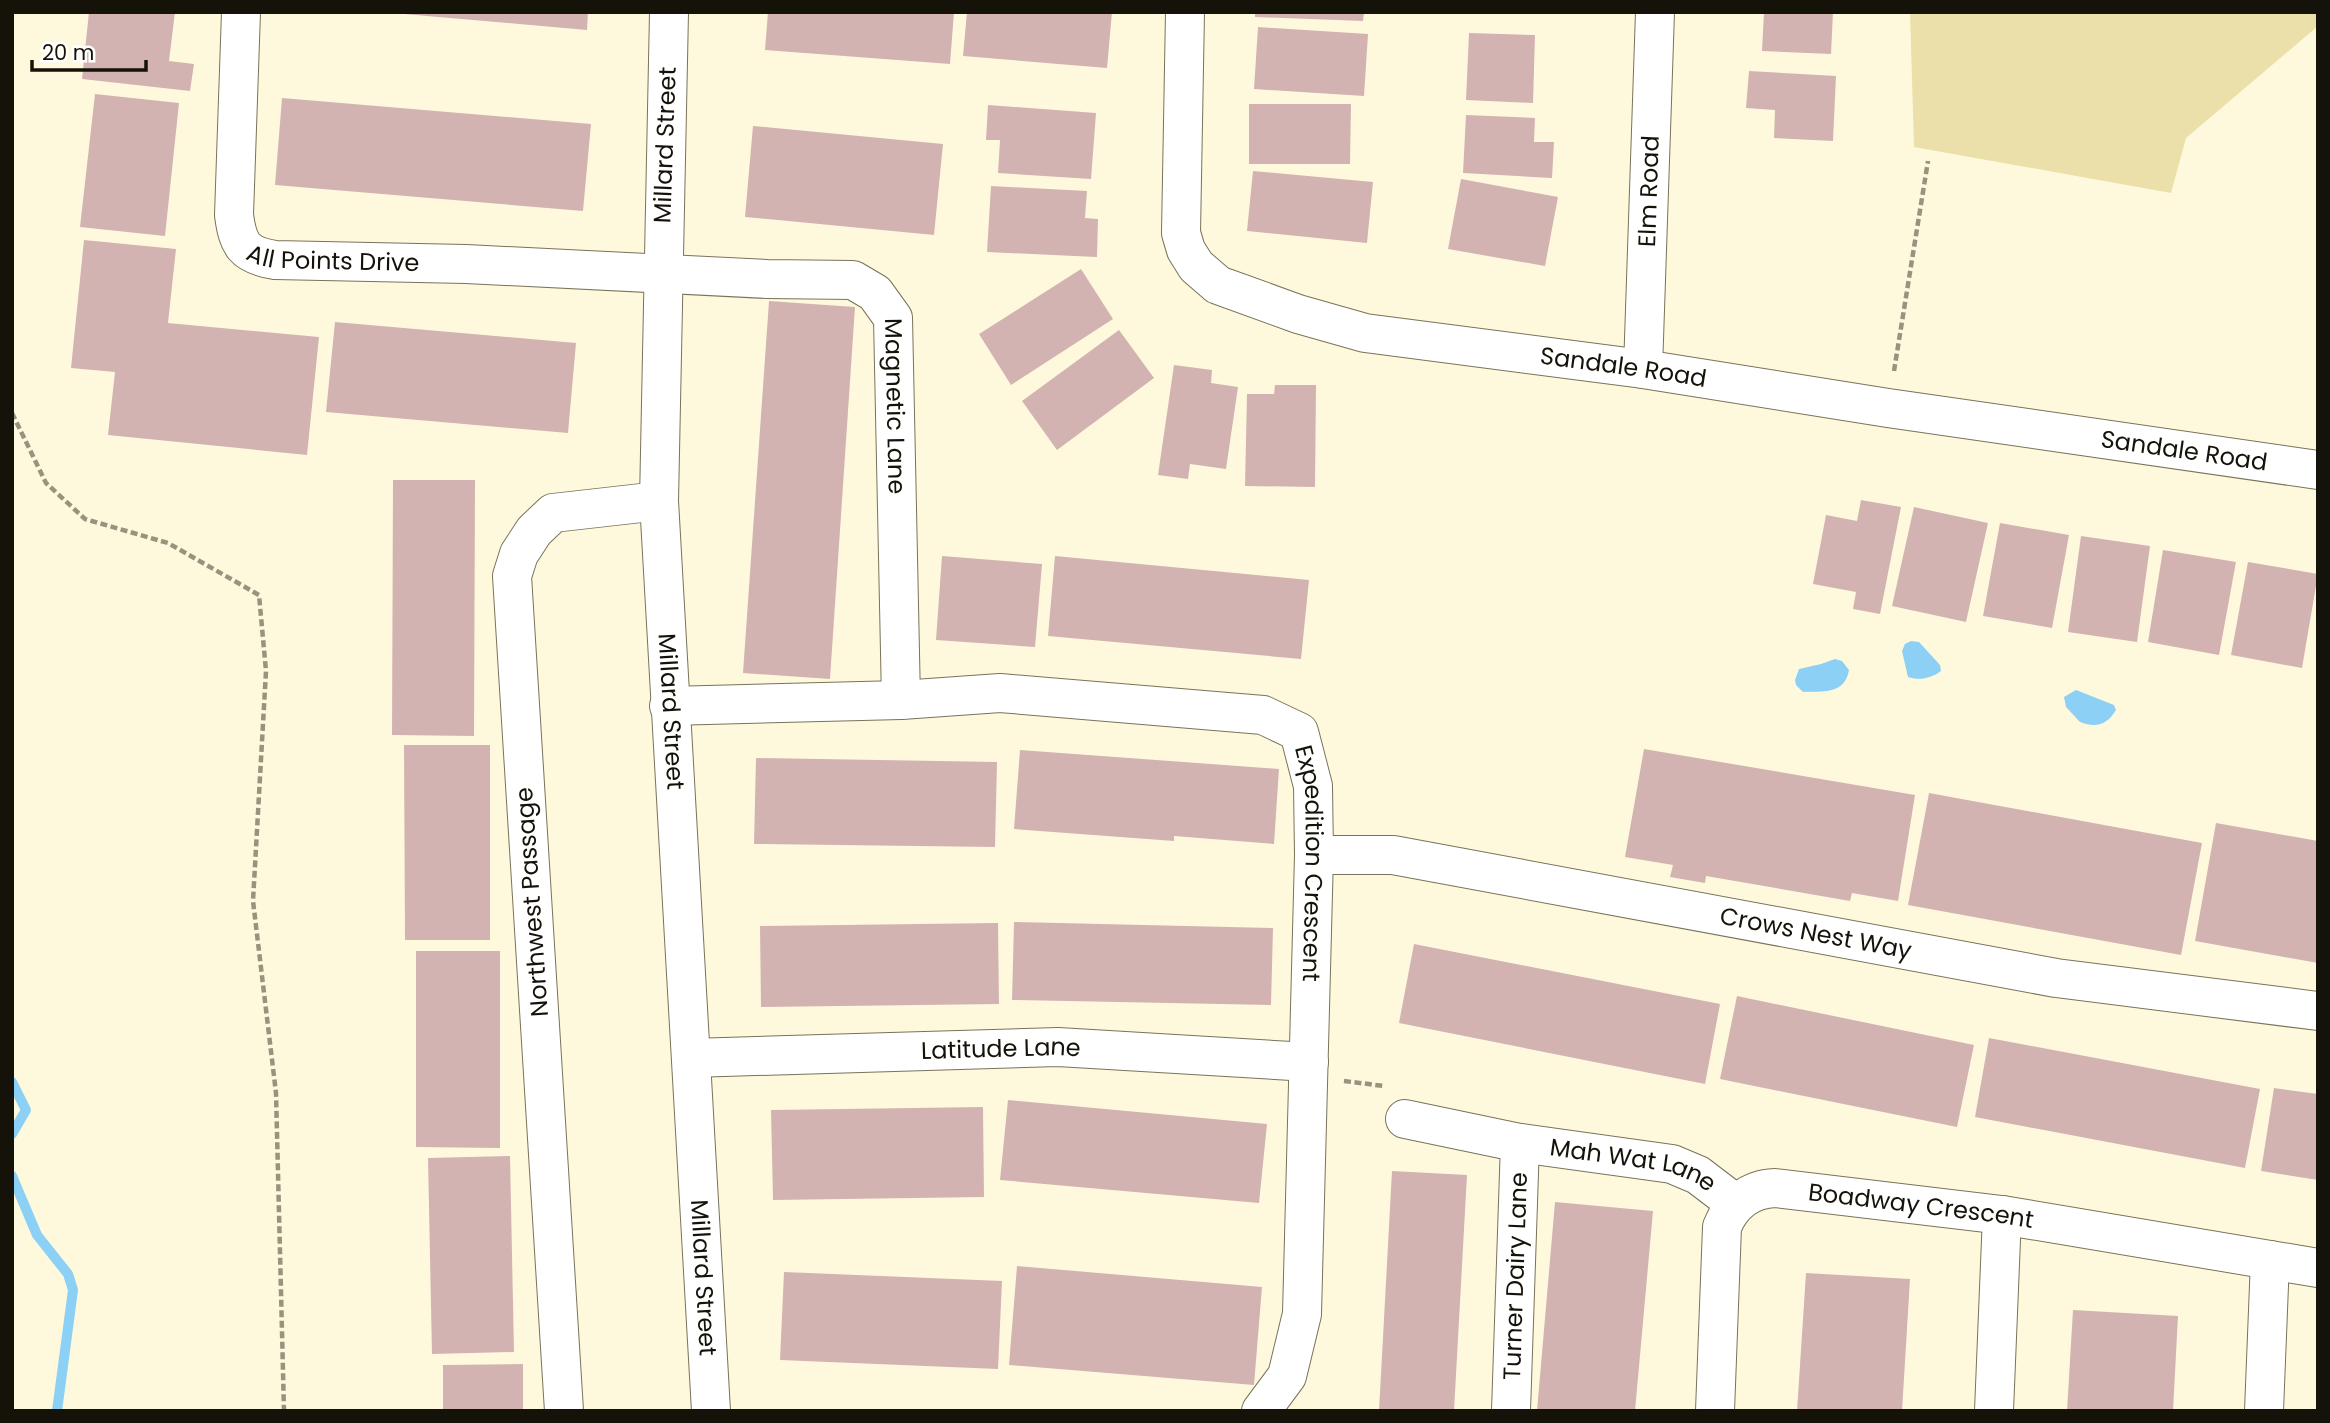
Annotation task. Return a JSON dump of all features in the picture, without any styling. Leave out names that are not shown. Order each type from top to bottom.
[{"type":"street","name":"All Points Drive","points":[[241,12],[234,215],[239,241],[252,254],[275,260],[466,264],[662,274]]},
{"type":"street","name":"Millard Street","points":[[669,12],[659,501],[711,1411]]},
{"type":"street","name":"Sandale Road","points":[[1185,12],[1181,233],[1191,258],[1210,280],[1229,291],[1365,333],[1643,369],[1888,408],[2318,470]]},
{"type":"street","name":"Elm Road","points":[[1643,369],[1656,12]]},
{"type":"street","name":"Magnetic Lane","points":[[662,274],[853,280],[875,293],[893,318],[901,700]]},
{"type":"street","name":"Northwest Passage","points":[[564,1411],[512,576],[519,554],[534,531],[554,513],[659,501]]},
{"type":"street","name":"Expedition Crescent","points":[[669,706],[901,700],[1000,693],[1263,715],[1299,732],[1313,786],[1314,855],[1302,1314],[1287,1376],[1261,1411]]},
{"type":"street","name":"Crows Nest Way","points":[[1314,855],[1393,855],[2056,978],[2318,1011]]},
{"type":"street","name":"Latitude Lane","points":[[691,1058],[1058,1047],[1309,1069]]},
{"type":"street","name":"Mah Wat Lane","points":[[1405,1119],[1520,1143],[1672,1164],[1698,1175],[1736,1204]]},
{"type":"street","name":"Turner Dairy Lane","points":[[1511,1411],[1520,1143]]},
{"type":"street","name":"Boadway Crescent","points":[[1736,1204],[1755,1192],[1775,1188],[2002,1215],[2318,1268]]},
{"type":"street","points":[[1714,1411],[1720,1236],[1724,1223],[1736,1204]]},
{"type":"street","points":[[1994,1411],[2002,1215]]},
{"type":"street","points":[[2264,1411],[2270,1260]]},
{"type":"path","points":[[1888,408],[1928,161]]},
{"type":"path","points":[[12,413],[46,483],[85,519],[168,543],[260,594],[266,671],[253,901],[276,1093],[284,1411]]},
{"type":"path","points":[[1309,1069],[1409,1089],[1405,1119]]},
{"type":"shaded area","points":[[1910,12],[2318,12],[2318,26],[2186,138],[2171,193],[1914,147]]},
{"type":"water","points":[[1911,641],[1919,642],[1940,665],[1941,671],[1925,678],[1908,677],[1902,651],[1905,644]]},
{"type":"water","points":[[1835,659],[1842,661],[1849,670],[1847,678],[1838,688],[1803,692],[1796,685],[1799,669]]},
{"type":"water","points":[[2076,690],[2114,705],[2116,710],[2101,724],[2080,722],[2066,707],[2064,697]]},
{"type":"building","points":[[89,12],[175,12],[169,61],[194,64],[190,91],[82,79]]},
{"type":"building","points":[[404,12],[588,12],[587,30]]},
{"type":"building","points":[[768,12],[954,12],[950,64],[765,50]]},
{"type":"building","points":[[967,12],[1112,12],[1107,68],[963,56]]},
{"type":"building","points":[[1255,12],[1364,12],[1363,21],[1255,17]]},
{"type":"building","points":[[1764,12],[1833,12],[1831,54],[1762,51]]},
{"type":"building","points":[[1258,27],[1368,34],[1364,96],[1254,89]]},
{"type":"building","points":[[1469,33],[1535,35],[1533,103],[1466,100]]},
{"type":"building","points":[[1749,71],[1836,76],[1833,141],[1774,138],[1775,110],[1746,108]]},
{"type":"building","points":[[95,94],[179,103],[165,236],[80,227]]},
{"type":"building","points":[[282,98],[591,124],[583,211],[275,185]]},
{"type":"building","points":[[1249,104],[1351,104],[1350,164],[1249,164]]},
{"type":"building","points":[[988,105],[1096,113],[1091,179],[998,173],[1000,140],[986,140]]},
{"type":"building","points":[[1466,115],[1535,118],[1534,142],[1554,142],[1552,178],[1463,173]]},
{"type":"building","points":[[753,126],[943,144],[934,235],[745,217]]},
{"type":"building","points":[[1253,171],[1373,182],[1367,243],[1247,231]]},
{"type":"building","points":[[1461,179],[1558,197],[1545,266],[1448,249]]},
{"type":"building","points":[[991,186],[1087,191],[1085,218],[1098,219],[1097,257],[987,252]]},
{"type":"building","points":[[84,240],[176,249],[168,323],[319,337],[307,455],[108,435],[115,372],[71,368]]},
{"type":"building","points":[[1081,269],[1113,319],[1011,385],[979,334]]},
{"type":"building","points":[[769,301],[855,307],[830,679],[743,673]]},
{"type":"building","points":[[335,322],[576,343],[568,433],[326,412]]},
{"type":"building","points":[[1119,330],[1154,378],[1057,450],[1022,401]]},
{"type":"building","points":[[1174,365],[1212,370],[1211,383],[1238,387],[1226,469],[1190,464],[1188,479],[1158,475]]},
{"type":"building","points":[[1275,385],[1316,385],[1315,487],[1245,486],[1247,394],[1274,394]]},
{"type":"building","points":[[393,480],[475,480],[474,736],[392,735]]},
{"type":"building","points":[[1861,500],[1901,507],[1880,614],[1853,609],[1856,592],[1813,584],[1826,515],[1857,521]]},
{"type":"building","points":[[1914,507],[1988,523],[1966,622],[1892,606]]},
{"type":"building","points":[[2000,523],[2069,535],[2052,628],[1983,616]]},
{"type":"building","points":[[2081,536],[2150,546],[2137,642],[2068,632]]},
{"type":"building","points":[[2163,550],[2236,562],[2219,655],[2148,642]]},
{"type":"building","points":[[942,556],[1042,564],[1035,647],[936,640]]},
{"type":"building","points":[[1055,556],[1309,580],[1301,659],[1048,636]]},
{"type":"building","points":[[2248,562],[2318,574],[2302,668],[2231,655]]},
{"type":"building","points":[[404,745],[490,745],[490,940],[405,940]]},
{"type":"building","points":[[1644,749],[1915,795],[1898,901],[1852,893],[1850,901],[1706,876],[1705,883],[1670,877],[1673,865],[1625,857]]},
{"type":"building","points":[[1020,750],[1279,769],[1274,844],[1174,836],[1174,841],[1014,829]]},
{"type":"building","points":[[756,758],[997,762],[995,847],[754,844]]},
{"type":"building","points":[[1929,793],[2202,843],[2181,955],[1908,905]]},
{"type":"building","points":[[2216,823],[2318,841],[2318,963],[2195,941]]},
{"type":"building","points":[[1014,922],[1273,928],[1271,1005],[1012,1000]]},
{"type":"building","points":[[998,923],[999,1004],[761,1007],[760,926]]},
{"type":"building","points":[[1414,944],[1720,1004],[1705,1084],[1399,1023]]},
{"type":"building","points":[[416,951],[500,951],[500,1148],[416,1147]]},
{"type":"building","points":[[1737,996],[1974,1045],[1957,1127],[1720,1079]]},
{"type":"building","points":[[1989,1038],[2260,1089],[2245,1168],[1975,1117]]},
{"type":"building","points":[[2274,1088],[2318,1094],[2318,1180],[2261,1171]]},
{"type":"building","points":[[1008,1100],[1267,1124],[1259,1203],[1000,1180]]},
{"type":"building","points":[[983,1107],[984,1197],[773,1200],[771,1110]]},
{"type":"building","points":[[510,1156],[514,1352],[432,1354],[428,1158]]},
{"type":"building","points":[[1392,1171],[1467,1175],[1454,1411],[1379,1411]]},
{"type":"building","points":[[1555,1202],[1653,1211],[1635,1411],[1537,1411]]},
{"type":"building","points":[[1017,1266],[1262,1287],[1254,1385],[1009,1365]]},
{"type":"building","points":[[784,1272],[1002,1281],[998,1369],[780,1360]]},
{"type":"building","points":[[1806,1273],[1910,1279],[1902,1411],[1797,1411]]},
{"type":"building","points":[[2073,1310],[2178,1316],[2173,1411],[2067,1411]]},
{"type":"building","points":[[523,1364],[523,1411],[443,1411],[443,1365]]},
{"type":"waterway","points":[[12,1082],[26,1110],[12,1134]]},
{"type":"waterway","points":[[12,1176],[37,1235],[68,1274],[73,1290],[57,1411]]}]
